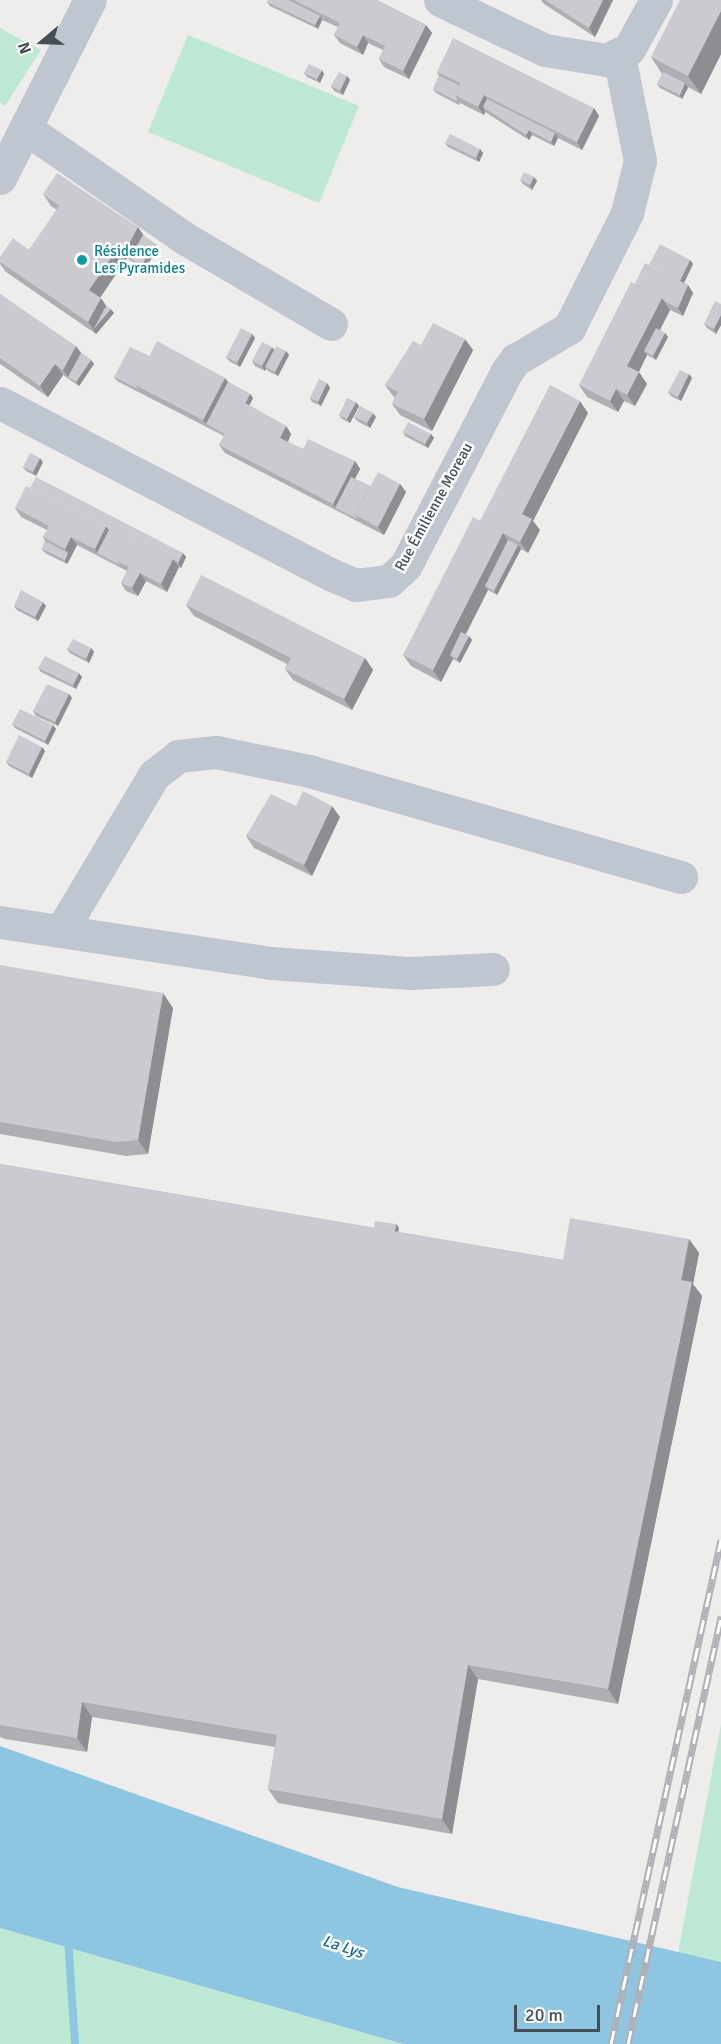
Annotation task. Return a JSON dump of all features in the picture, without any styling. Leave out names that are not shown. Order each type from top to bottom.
[{"type":"street","points":[[0,178],[90,0]]},
{"type":"street","points":[[440,0],[545,50],[593,59],[620,56],[638,36],[656,0]]},
{"type":"street","name":"Rue Émilienne Moreau","points":[[0,403],[332,575],[356,585],[378,585],[406,565],[515,360],[569,328],[637,187],[640,160],[620,56]]},
{"type":"street","points":[[25,128],[186,239],[331,324]]},
{"type":"street","points":[[61,931],[154,775],[178,756],[216,752],[309,771],[681,878]]},
{"type":"street","points":[[0,922],[271,963],[410,973],[493,969]]},
{"type":"green space","points":[[0,28],[41,50],[5,106],[0,103]]},
{"type":"green space","points":[[188,35],[359,106],[319,203],[148,132]]},
{"type":"green space","points":[[721,1724],[721,1962],[678,1953]]},
{"type":"green space","points":[[0,1928],[90,1954],[403,2044],[0,2044]]},
{"type":"water","name":"La Lys","points":[[0,1746],[398,1887],[721,1962],[721,2044],[403,2044],[0,1928]]},
{"type":"building","points":[[268,0],[288,0],[320,16],[315,25],[267,2]]},
{"type":"building","points":[[294,0],[377,0],[426,25],[403,71],[379,59],[385,46],[363,35],[357,47],[334,35],[340,23]]},
{"type":"building","points":[[545,0],[603,0],[589,28]]},
{"type":"building","points":[[680,0],[721,0],[721,11],[688,76],[651,57]]},
{"type":"building","points":[[453,38],[594,108],[577,142],[484,95],[478,107],[455,95],[460,83],[437,72]]},
{"type":"building","points":[[309,64],[322,70],[317,79],[304,73]]},
{"type":"building","points":[[339,72],[347,76],[340,91],[331,86]]},
{"type":"building","points":[[663,72],[685,83],[680,95],[657,84]]},
{"type":"building","points":[[439,76],[459,85],[455,95],[456,101],[433,89]]},
{"type":"building","points":[[487,99],[555,133],[551,142],[529,130],[526,135],[483,107]]},
{"type":"building","points":[[450,134],[480,149],[476,158],[445,143]]},
{"type":"building","points":[[524,172],[534,177],[530,185],[520,180]]},
{"type":"building","name":"Résidence Les Pyramides","points":[[57,173],[138,227],[125,251],[119,247],[89,290],[101,298],[88,322],[0,262],[0,257],[13,238],[29,250],[59,206],[43,194]]},
{"type":"building","points":[[143,235],[155,244],[141,266],[130,258]]},
{"type":"building","points":[[660,244],[690,260],[680,281],[649,265]]},
{"type":"building","points":[[645,263],[688,285],[678,308],[635,284]]},
{"type":"building","points":[[631,282],[662,298],[627,366],[639,372],[627,395],[616,389],[610,401],[579,385]]},
{"type":"building","points":[[0,294],[76,346],[63,370],[55,364],[40,386],[0,358]]},
{"type":"building","points":[[715,301],[721,304],[721,315],[714,329],[704,324]]},
{"type":"building","points":[[106,306],[111,309],[93,330]]},
{"type":"building","points":[[433,323],[465,339],[424,419],[392,404],[398,392],[385,385],[413,341],[421,345]]},
{"type":"building","points":[[241,328],[252,334],[237,363],[226,357]]},
{"type":"building","points":[[656,328],[665,333],[653,356],[644,351]]},
{"type":"building","points":[[157,341],[225,378],[203,420],[135,385]]},
{"type":"building","points":[[262,342],[272,347],[262,366],[252,361]]},
{"type":"building","points":[[276,346],[286,351],[275,372],[265,367]]},
{"type":"building","points":[[130,347],[150,356],[135,385],[138,389],[114,377]]},
{"type":"building","points":[[81,353],[91,360],[76,382],[68,377]]},
{"type":"building","points":[[680,370],[689,374],[678,397],[668,392]]},
{"type":"building","points":[[319,379],[327,383],[318,402],[310,398]]},
{"type":"building","points":[[228,382],[250,394],[245,404],[242,401],[225,434],[206,424]]},
{"type":"building","points":[[550,385],[580,401],[522,514],[532,519],[520,542],[503,533],[433,670],[403,655],[473,517],[480,521]]},
{"type":"building","points":[[347,398],[356,402],[347,419],[339,415]]},
{"type":"building","points":[[242,401],[286,426],[280,438],[303,449],[308,439],[355,461],[333,504],[219,445]]},
{"type":"building","points":[[360,406],[373,413],[367,423],[354,417]]},
{"type":"building","points":[[408,422],[431,434],[425,444],[403,432]]},
{"type":"building","points":[[30,453],[40,458],[33,472],[23,467]]},
{"type":"building","points":[[378,472],[400,484],[378,527],[355,515]]},
{"type":"building","points":[[36,477],[183,553],[178,563],[130,537],[117,561],[120,565],[97,553],[109,530],[106,526],[30,488]]},
{"type":"building","points":[[351,477],[370,486],[355,515],[358,519],[335,508]]},
{"type":"building","points":[[26,486],[106,526],[95,549],[71,537],[65,549],[43,537],[49,526],[15,508]]},
{"type":"building","points":[[130,537],[173,559],[161,584],[140,573],[132,588],[121,583],[129,567],[117,561]]},
{"type":"building","points":[[508,540],[518,545],[494,591],[485,586]]},
{"type":"building","points":[[45,541],[68,553],[65,560],[42,549]]},
{"type":"building","points":[[201,575],[365,658],[344,699],[285,669],[291,658],[186,605]]},
{"type":"building","points":[[21,590],[43,602],[35,617],[14,606]]},
{"type":"building","points":[[461,632],[469,636],[457,659],[450,655]]},
{"type":"building","points":[[73,639],[91,648],[86,659],[67,649]]},
{"type":"building","points":[[45,656],[79,673],[73,685],[38,668]]},
{"type":"building","points":[[47,684],[69,694],[55,722],[33,711]]},
{"type":"building","points":[[20,709],[53,725],[45,741],[12,724]]},
{"type":"building","points":[[19,735],[42,747],[29,774],[6,762]]},
{"type":"building","points":[[303,791],[332,806],[304,865],[246,836],[271,794],[296,806]]},
{"type":"building","points":[[0,965],[163,993],[138,1140],[116,1142],[0,1122]]},
{"type":"building","points":[[0,1164],[563,1260],[570,1218],[689,1239],[681,1280],[692,1282],[608,1689],[468,1665],[442,1819],[268,1789],[277,1735],[82,1702],[77,1738],[0,1725]]},
{"type":"building","points":[[375,1221],[396,1224],[395,1231],[374,1228]]},
{"type":"waterway","points":[[68,1938],[75,2044]]},
{"type":"railway","points":[[611,2044],[721,1540]]},
{"type":"railway","points":[[628,2044],[721,1616]]},
{"type":"place","name":"Résidence Les Pyramides","points":[[82,260]]}]
